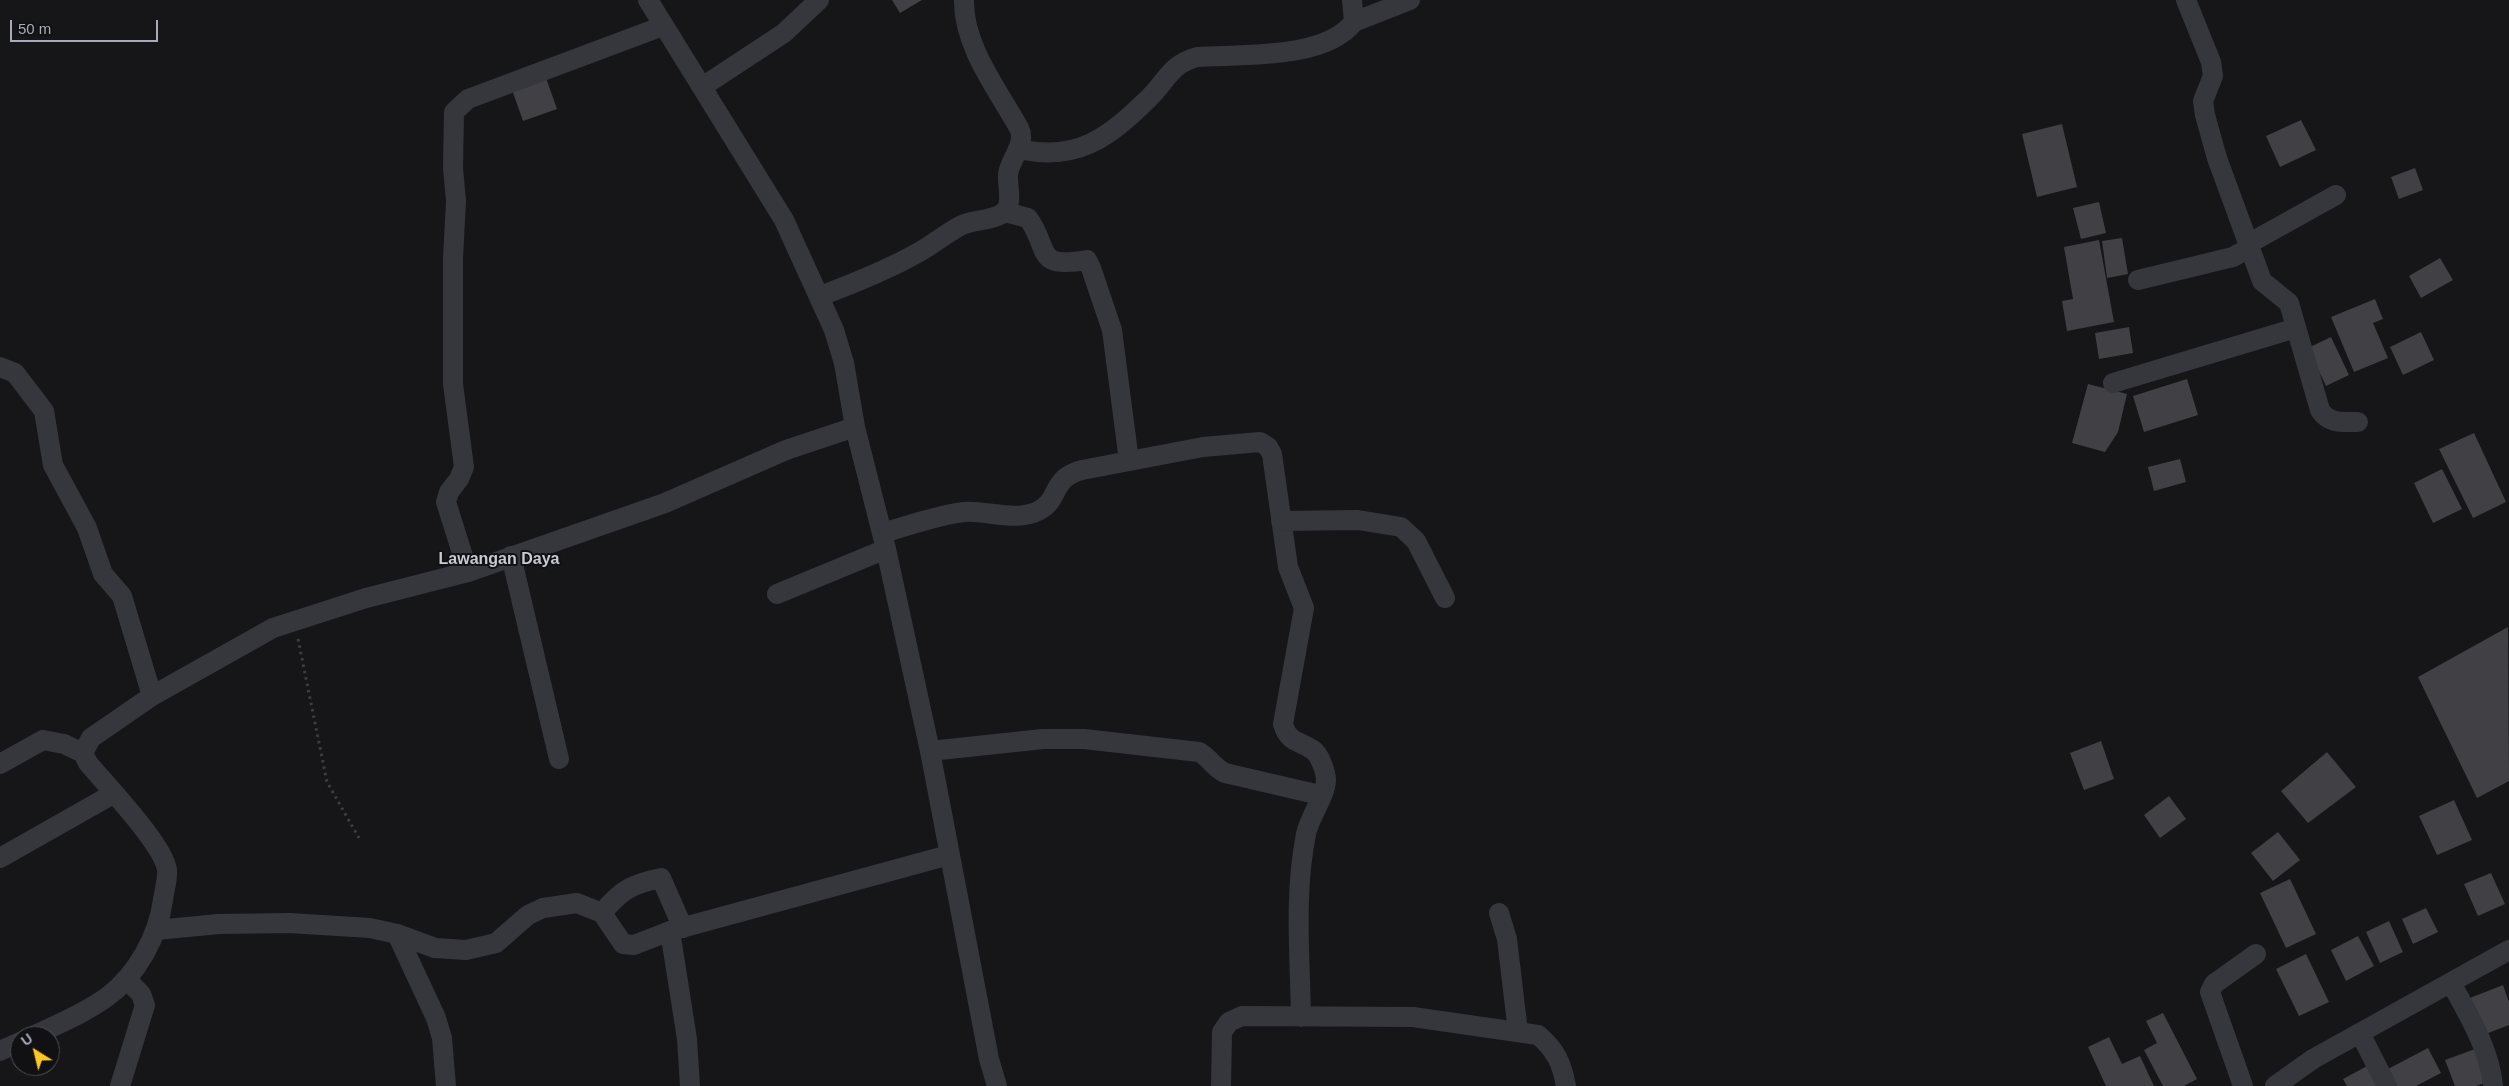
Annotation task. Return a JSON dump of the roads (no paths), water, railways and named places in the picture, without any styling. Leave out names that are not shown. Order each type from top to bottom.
[{"type":"street","points":[[648,0],[784,220],[820,296],[844,362],[855,427],[884,541],[930,751],[949,855],[997,1086]]},
{"type":"street","points":[[702,87],[784,33],[819,0]]},
{"type":"street","points":[[820,296],[880,274],[962,225],[978,219],[997,216],[1005,212],[1009,206],[1008,173],[1019,149],[1020,130],[974,47],[964,10],[964,0]]},
{"type":"street","points":[[1352,0],[1354,22]]},
{"type":"street","points":[[1019,149],[1052,154],[1075,151],[1094,143],[1148,98],[1182,62],[1197,57],[1302,51],[1321,46],[1347,31],[1354,22],[1410,0]]},
{"type":"street","points":[[2186,0],[2211,62],[2213,76],[2203,101],[2205,115],[2217,158],[2262,281],[2289,303],[2320,410],[2325,418],[2332,422],[2358,422]]},
{"type":"street","points":[[468,572],[446,502],[449,492],[459,479],[464,467],[453,384],[453,258],[456,201],[453,168],[454,112],[460,104],[468,99],[663,26]]},
{"type":"street","points":[[2138,280],[2233,257],[2248,246],[2336,195]]},
{"type":"street","points":[[1005,212],[1028,218],[1047,258],[1055,262],[1086,260],[1091,268],[1112,330],[1129,461]]},
{"type":"street","points":[[2113,383],[2296,328]]},
{"type":"street","points":[[0,367],[15,373],[44,411],[53,465],[87,528],[103,574],[122,596],[152,696]]},
{"type":"street","points":[[83,753],[91,738],[152,696],[273,628],[366,598],[468,572],[665,502],[786,450],[855,427]]},
{"type":"street","points":[[777,594],[884,541],[964,512],[1008,516],[1040,510],[1048,503],[1058,484],[1070,473],[1203,447],[1260,442],[1268,447],[1272,454],[1288,567],[1304,608],[1283,724],[1285,733],[1295,742],[1313,750],[1318,757],[1326,781],[1306,833],[1299,893],[1301,1017]]},
{"type":"street","points":[[1281,521],[1358,520],[1401,527],[1416,541],[1445,598]]},
{"type":"street","points":[[511,556],[560,759]]},
{"type":"street","points":[[930,751],[1043,739],[1084,739],[1199,752],[1206,756],[1214,767],[1225,773],[1320,795]]},
{"type":"street","points":[[0,764],[43,740],[64,744],[83,753],[88,764],[154,844],[167,870],[156,930],[144,954],[126,979],[108,997],[54,1026]]},
{"type":"street","points":[[0,858],[113,794]]},
{"type":"street","points":[[156,930],[219,924],[289,923],[370,928],[398,934],[435,948],[466,950],[496,943],[528,915],[543,908],[577,903],[602,913],[623,944],[634,945],[677,930],[949,855]]},
{"type":"street","points":[[602,913],[617,895],[639,883],[661,878],[677,930],[690,1086]]},
{"type":"street","points":[[1500,913],[1507,938],[1518,1032]]},
{"type":"street","points":[[398,934],[436,1018],[442,1038],[446,1086]]},
{"type":"street","points":[[2275,1086],[2313,1060],[2509,950]]},
{"type":"street","points":[[2243,1086],[2210,992],[2214,984],[2256,954]]},
{"type":"street","points":[[120,1086],[145,1005],[141,994],[126,979]]},
{"type":"street","points":[[2451,983],[2470,1017],[2484,1054],[2493,1086]]},
{"type":"street","points":[[1221,1086],[1222,1032],[1229,1022],[1242,1016],[1413,1016],[1538,1035],[1551,1046],[1562,1065],[1566,1086]]},
{"type":"street","points":[[2360,1033],[2388,1086]]},
{"type":"district","name":"Lawangan Daya","points":[[499,560]]}]
